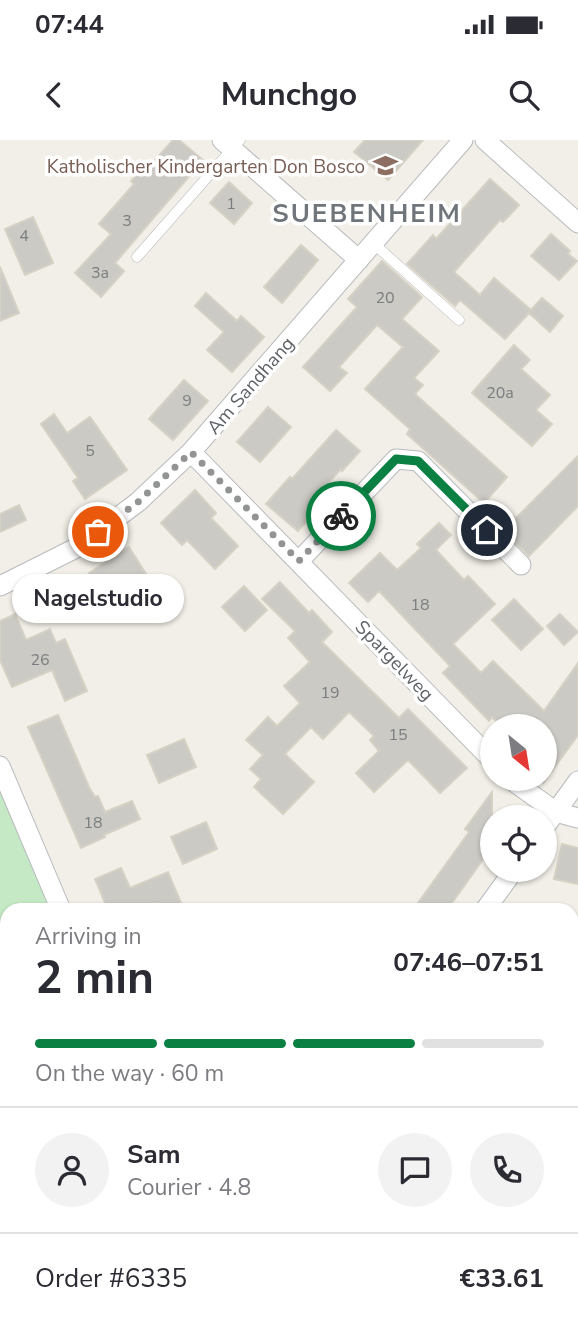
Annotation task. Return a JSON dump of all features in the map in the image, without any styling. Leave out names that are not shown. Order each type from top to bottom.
[{"type":"street","name":"Am Sandhang","points":[[0,586],[78,547],[138,502],[191,452],[463,140]]},
{"type":"street","points":[[485,140],[578,223]]},
{"type":"street","points":[[231,143],[359,260]]},
{"type":"street","name":"Spargelweg","points":[[191,452],[480,748]]},
{"type":"street","points":[[299,561],[396,459],[418,461],[521,565]]},
{"type":"street","points":[[0,766],[58,903]]},
{"type":"street","points":[[557,811],[578,781]]},
{"type":"street","points":[[527,791],[546,805]]},
{"type":"street","points":[[557,812],[578,818]]},
{"type":"street","points":[[490,903],[505,882]]},
{"type":"lane","points":[[137,257],[231,143]]},
{"type":"lane","points":[[373,243],[459,320]]},
{"type":"green space","points":[[0,790],[49,903],[0,903]]},
{"type":"building","points":[[173,140],[179,140],[203,160],[115,263],[124,271],[101,297],[75,273],[111,234],[99,224],[134,184],[131,181],[144,167],[147,169]]},
{"type":"building","name":"Katholischer Kindergarten Don Bosco","points":[[365,140],[423,140],[388,180],[354,152]]},
{"type":"building","points":[[490,179],[519,205],[503,222],[500,220],[454,272],[480,295],[494,278],[531,310],[542,298],[563,316],[550,332],[529,313],[505,339],[460,300],[455,306],[407,264],[433,235],[436,239]]},
{"type":"building","points":[[229,182],[252,203],[234,224],[210,203]]},
{"type":"building","points":[[33,217],[53,263],[25,275],[5,229]]},
{"type":"building","points":[[551,234],[577,261],[559,280],[531,256]]},
{"type":"building","points":[[301,245],[318,260],[282,303],[264,287]]},
{"type":"building","points":[[382,261],[422,297],[402,319],[439,351],[414,378],[423,385],[415,394],[507,477],[484,503],[407,434],[410,429],[365,389],[403,347],[377,325],[339,367],[347,373],[330,391],[303,367],[357,307],[348,299]]},
{"type":"building","points":[[0,267],[19,313],[0,321]]},
{"type":"building","points":[[206,293],[237,321],[241,316],[264,337],[232,372],[207,350],[224,332],[195,306]]},
{"type":"building","points":[[514,345],[530,360],[521,369],[550,395],[536,410],[552,424],[532,446],[472,393]]},
{"type":"building","points":[[184,380],[208,401],[173,440],[149,419]]},
{"type":"building","points":[[268,407],[291,427],[260,462],[237,442]]},
{"type":"building","points":[[54,414],[67,433],[90,417],[127,470],[85,499],[73,481],[78,478],[41,424]]},
{"type":"building","points":[[336,430],[360,451],[314,498],[321,505],[298,531],[266,504]]},
{"type":"building","points":[[578,456],[578,506],[529,556],[501,528],[513,516],[516,518]]},
{"type":"building","points":[[195,490],[216,513],[211,518],[238,546],[215,569],[187,540],[182,545],[161,523]]},
{"type":"building","points":[[19,505],[26,520],[0,532],[0,514]]},
{"type":"building","points":[[439,523],[451,535],[436,550],[464,580],[468,576],[495,604],[453,644],[481,673],[493,661],[544,711],[578,663],[578,735],[557,764],[557,714],[482,714],[443,673],[450,666],[379,591],[368,602],[349,583],[380,553],[397,570],[421,548],[417,544]]},
{"type":"building","points":[[129,547],[167,607],[147,619],[140,609],[124,620],[89,573]]},
{"type":"building","points":[[280,582],[309,613],[312,610],[332,632],[322,642],[399,718],[408,709],[467,768],[440,793],[408,760],[374,792],[356,773],[379,751],[370,740],[374,736],[349,712],[323,739],[311,727],[285,754],[314,782],[283,814],[254,787],[261,779],[250,769],[263,755],[246,740],[268,717],[277,726],[300,703],[284,686],[310,662],[288,638],[295,631],[262,599]]},
{"type":"building","points":[[244,586],[267,610],[245,631],[222,607]]},
{"type":"building","points":[[514,599],[543,629],[521,650],[492,620]]},
{"type":"building","points":[[15,614],[26,640],[50,629],[56,643],[65,639],[87,691],[65,701],[52,670],[12,687],[0,660],[0,621]]},
{"type":"building","points":[[560,614],[578,632],[564,645],[547,626]]},
{"type":"building","points":[[58,715],[89,787],[95,797],[98,796],[105,812],[132,801],[140,819],[81,848],[28,727]]},
{"type":"building","points":[[184,739],[196,767],[159,783],[147,755]]},
{"type":"building","points":[[492,792],[492,805],[483,805]]},
{"type":"building","points":[[480,808],[480,863],[452,903],[418,903],[469,832],[465,829]]},
{"type":"building","points":[[206,822],[217,849],[183,864],[171,837]]},
{"type":"building","points":[[562,844],[578,848],[578,884],[557,880]]},
{"type":"building","points":[[121,868],[130,888],[168,872],[181,903],[105,903],[95,879]]},
{"type":"way so far","points":[[98,532],[138,502],[191,452],[299,561],[341,516]]},
{"type":"place","name":"Katholischer Kindergarten Don Bosco","points":[[385,166]]},
{"type":"place","name":"Nagelstudio","points":[[98,532]]},
{"type":"district","name":"SUEBENHEIM","points":[[367,213]]},
{"type":"route","points":[[341,516],[396,459],[418,461],[487,530]]}]
